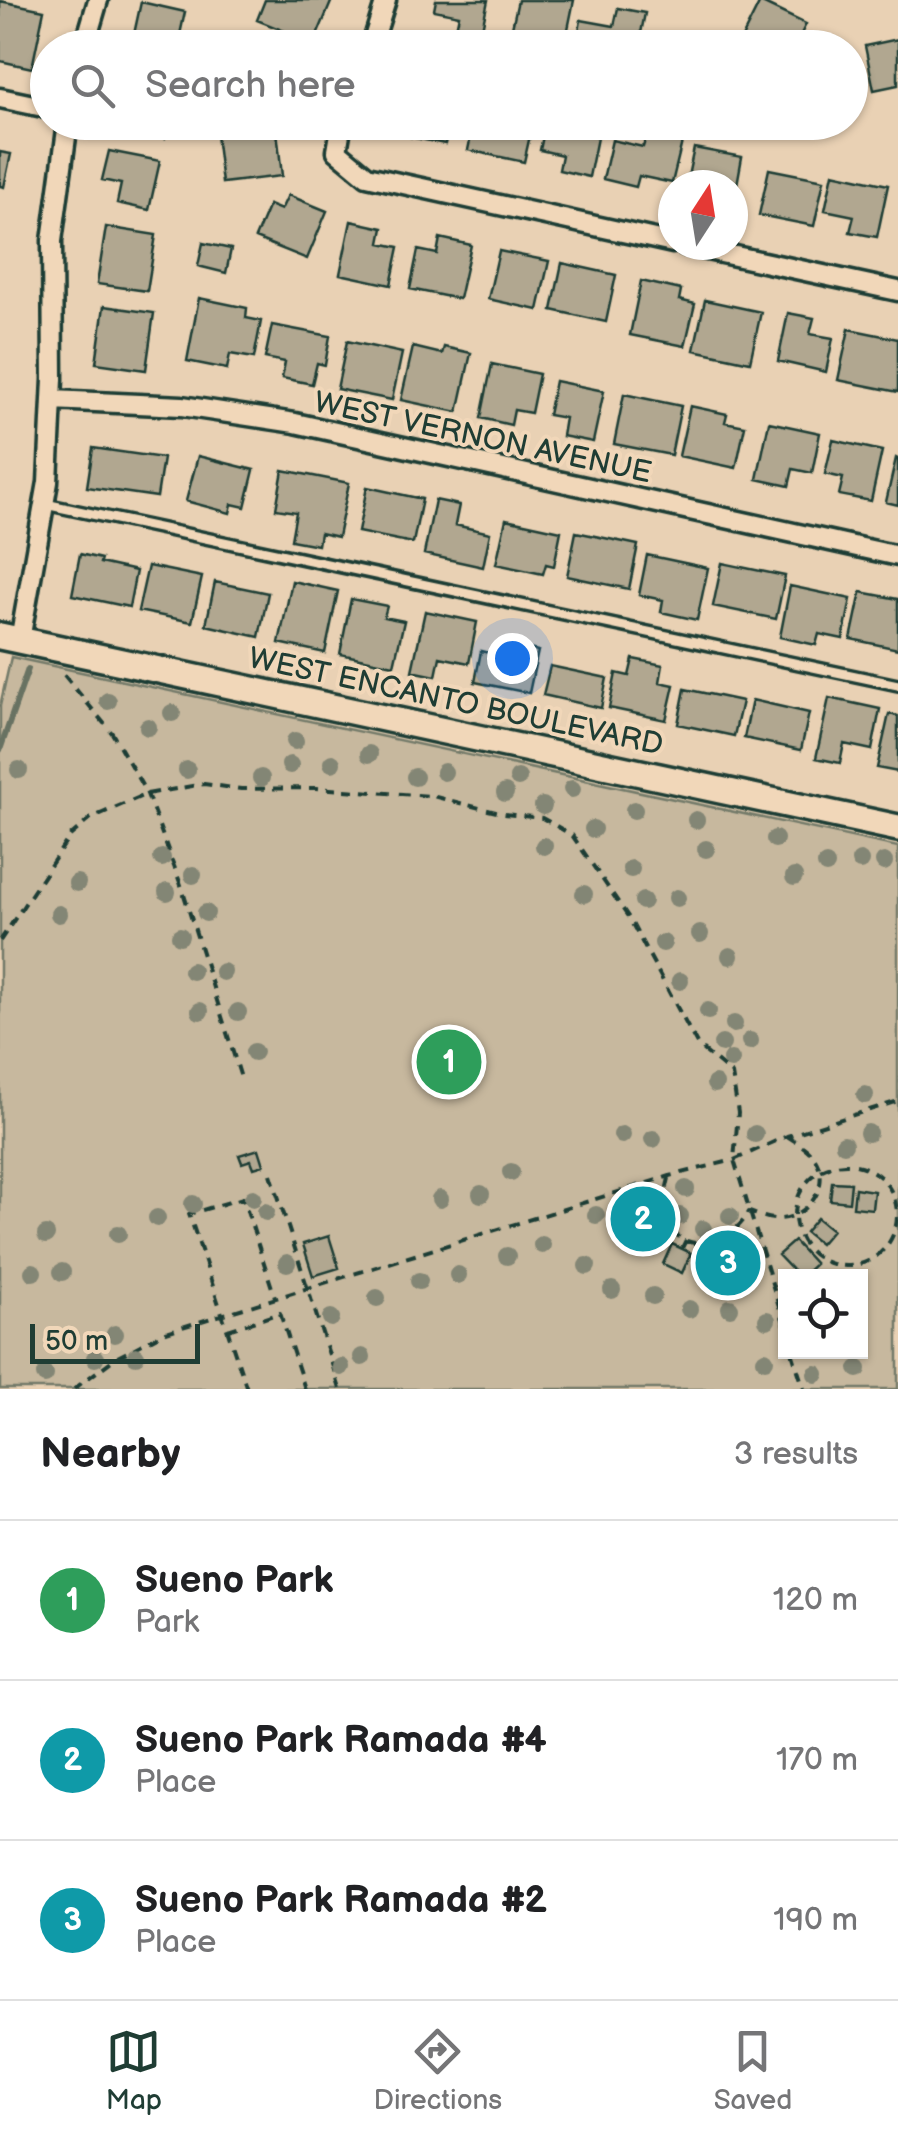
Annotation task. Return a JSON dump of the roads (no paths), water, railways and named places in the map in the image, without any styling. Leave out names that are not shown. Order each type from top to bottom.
[{"type":"street","points":[[89,30],[98,0]]},
{"type":"street","points":[[377,30],[386,0]]},
{"type":"street","points":[[0,98],[30,104]]},
{"type":"street","points":[[10,638],[46,504],[52,400],[52,241],[66,140]]},
{"type":"street","points":[[338,140],[336,151],[367,176],[658,239]]},
{"type":"street","points":[[748,259],[898,291]]},
{"type":"street","name":"WEST VERNON AVENUE","points":[[52,400],[182,406],[295,423],[898,556]]},
{"type":"street","name":"WEST ENCANTO BOULEVARD","points":[[10,638],[898,828]]},
{"type":"lane","points":[[46,504],[898,685]]},
{"type":"waterway","points":[[0,750],[28,669]]},
{"type":"place","name":"Sueno Park","points":[[449,1062]]},
{"type":"place","name":"Sueno Park Ramada #4","points":[[643,1219]]},
{"type":"place","name":"Sueno Park Ramada #2","points":[[728,1263]]}]
